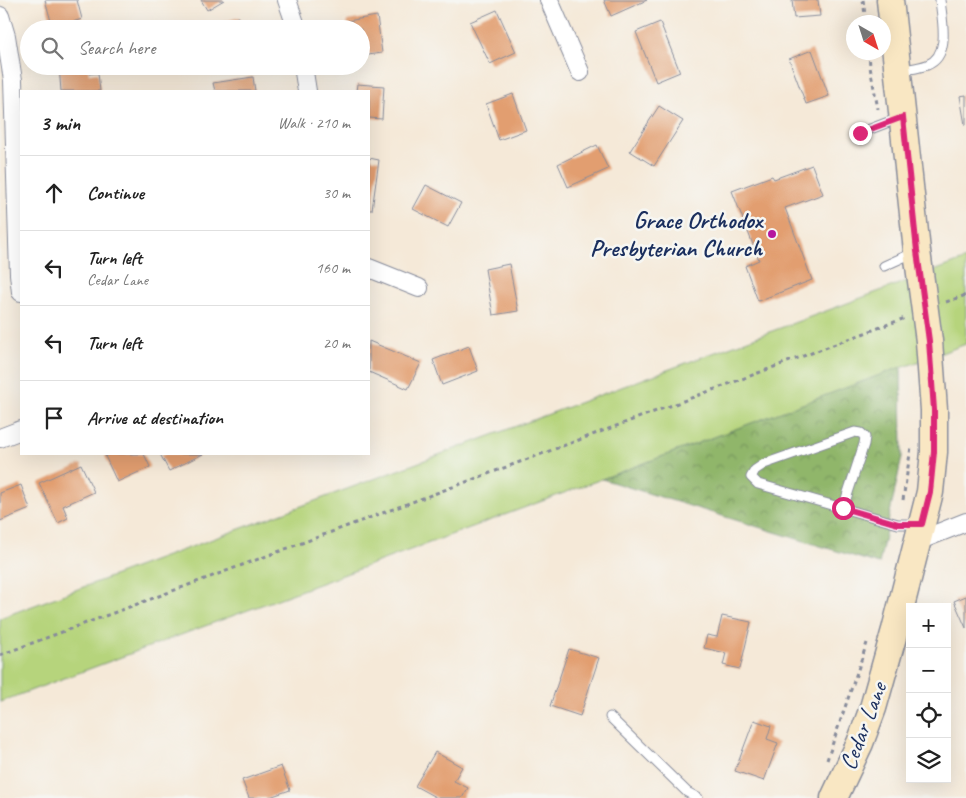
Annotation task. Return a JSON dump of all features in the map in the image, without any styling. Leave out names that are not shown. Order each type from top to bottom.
[{"type":"main road","name":"Cedar Lane","points":[[834,798],[860,743],[873,708],[930,492],[934,452],[934,410],[929,341],[917,251],[891,114],[898,71],[890,0]]},
{"type":"street","points":[[287,0],[294,20]]},
{"type":"street","points":[[549,0],[580,72]]},
{"type":"street","points":[[0,16],[6,36],[13,80],[20,283]]},
{"type":"street","points":[[304,75],[307,90]]},
{"type":"street","points":[[370,268],[419,288]]},
{"type":"street","points":[[0,438],[20,430]]},
{"type":"street","points":[[920,533],[966,522]]},
{"type":"lane","points":[[898,71],[926,66],[938,57],[943,42],[940,0]]},
{"type":"lane","points":[[860,133],[891,114]]},
{"type":"lane","points":[[884,266],[917,251]]},
{"type":"lane","points":[[843,508],[864,444],[864,437],[861,433],[855,432],[764,464],[755,470],[751,477],[758,484],[898,524],[920,533]]},
{"type":"lane","points":[[610,717],[687,792],[698,798]]},
{"type":"path","points":[[863,0],[865,15]]},
{"type":"path","points":[[870,60],[870,67],[891,114]]},
{"type":"path","points":[[942,304],[966,295]]},
{"type":"path","points":[[0,655],[911,316]]},
{"type":"path","points":[[824,767],[868,641]]},
{"type":"green space","points":[[966,259],[966,344],[0,702],[0,618]]},
{"type":"green space","points":[[901,367],[902,457],[879,564],[602,479]]},
{"type":"building","points":[[45,0],[77,0],[82,19],[51,20]]},
{"type":"building","points":[[201,0],[224,0],[207,10]]},
{"type":"building","points":[[604,0],[647,0],[611,16]]},
{"type":"building","points":[[792,0],[818,0],[820,16],[794,18]]},
{"type":"building","points":[[497,10],[516,52],[490,64],[470,22]]},
{"type":"building","points":[[377,16],[382,53],[370,55],[370,20],[353,20]]},
{"type":"building","points":[[660,22],[680,72],[656,82],[636,32]]},
{"type":"building","points":[[812,50],[829,96],[806,104],[789,59]]},
{"type":"building","points":[[60,75],[98,75],[100,90],[61,90]]},
{"type":"building","points":[[253,77],[255,90],[215,90],[213,83]]},
{"type":"building","points":[[357,84],[384,86],[382,119],[370,118],[370,90],[356,90]]},
{"type":"building","points":[[513,94],[526,130],[499,140],[486,104]]},
{"type":"building","points":[[966,95],[966,125],[965,125],[960,96]]},
{"type":"building","points":[[659,106],[683,121],[654,166],[630,151]]},
{"type":"building","points":[[597,145],[608,169],[568,187],[558,164]]},
{"type":"building","points":[[370,158],[379,160],[372,210],[370,210]]},
{"type":"building","name":"Grace Orthodox Presbyterian Church","points":[[812,165],[823,194],[785,208],[812,280],[758,301],[745,266],[759,260],[732,191],[772,176],[774,179]]},
{"type":"building","points":[[426,185],[461,203],[448,227],[413,209]]},
{"type":"building","points":[[509,264],[518,311],[493,315],[485,269]]},
{"type":"building","points":[[370,341],[421,363],[408,389],[370,372]]},
{"type":"building","points":[[469,346],[478,371],[442,385],[433,360]]},
{"type":"building","points":[[144,455],[150,467],[117,482],[105,456]]},
{"type":"building","points":[[161,455],[201,455],[169,471]]},
{"type":"building","points":[[81,464],[94,492],[63,506],[68,518],[58,523],[39,483]]},
{"type":"building","points":[[21,485],[30,509],[0,521],[0,493]]},
{"type":"building","points":[[966,596],[966,628],[954,601]]},
{"type":"building","points":[[722,616],[751,622],[740,669],[723,665],[726,653],[704,648],[707,635],[717,637]]},
{"type":"building","points":[[569,649],[599,658],[580,716],[550,706]]},
{"type":"building","points":[[754,720],[771,726],[767,739],[778,743],[764,781],[735,771]]},
{"type":"building","points":[[435,752],[462,767],[454,781],[468,788],[462,798],[437,798],[415,786]]},
{"type":"building","points":[[281,766],[290,790],[267,798],[249,798],[242,780]]},
{"type":"place","name":"Grace Orthodox Presbyterian Church","points":[[772,234]]},
{"type":"route","points":[[843,508],[898,524],[922,524],[930,492],[934,452],[932,371],[903,117],[860,133]]}]
